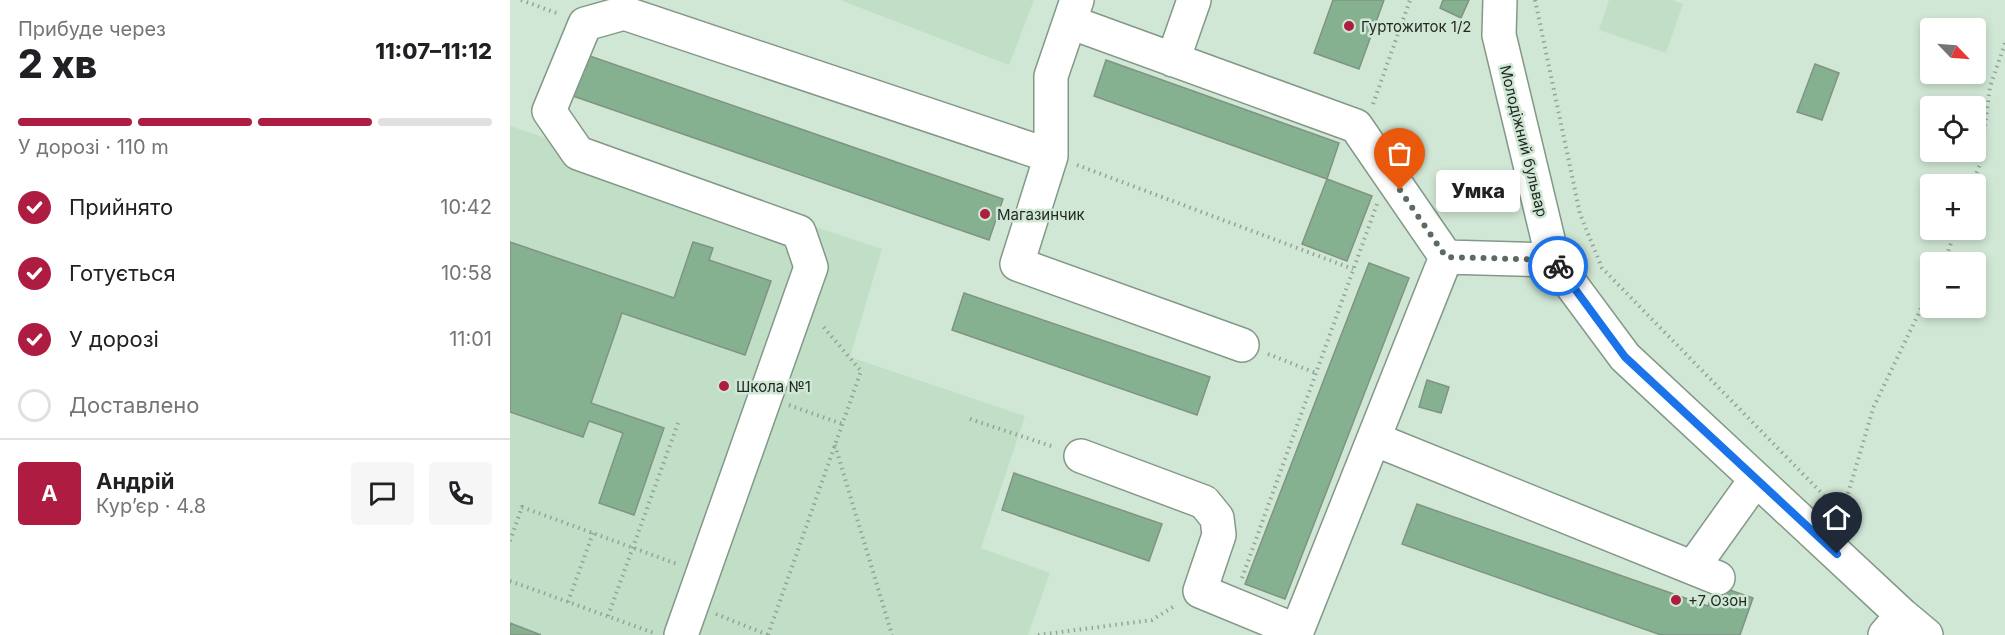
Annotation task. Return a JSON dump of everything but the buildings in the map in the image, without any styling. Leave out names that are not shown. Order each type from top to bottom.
[{"type":"street","points":[[1173,60],[1194,0]]},
{"type":"street","name":"Молодіжний бульвар","points":[[1500,0],[1499,35],[1553,260],[1625,357],[1756,478],[1905,628]]},
{"type":"street","points":[[1242,345],[1017,264],[1051,156],[1052,75],[1073,11],[1173,60],[1356,126],[1446,257]]},
{"type":"street","points":[[681,635],[812,267],[799,232],[579,153],[549,111],[585,24],[624,13],[1051,156]]},
{"type":"street","points":[[1446,257],[1553,260]]},
{"type":"street","points":[[1080,456],[1204,502],[1217,518],[1219,535],[1200,591],[1232,604],[1262,626],[1297,631],[1446,257]]},
{"type":"street","points":[[1374,439],[1706,572],[1756,478]]},
{"type":"path","points":[[521,0],[585,24]]},
{"type":"path","points":[[1362,135],[1410,0]]},
{"type":"path","points":[[1535,0],[1580,214],[1602,268],[1842,514],[1874,406],[1920,311]]},
{"type":"path","points":[[1976,174],[1980,164],[1990,87],[2005,42]]},
{"type":"path","points":[[1051,156],[1354,269]]},
{"type":"path","points":[[1232,604],[1388,173]]},
{"type":"path","points":[[692,604],[769,635],[861,371],[801,301]]},
{"type":"path","points":[[1242,345],[1316,373]]},
{"type":"path","points":[[766,397],[842,424]]},
{"type":"path","points":[[970,419],[1080,456]]},
{"type":"path","points":[[608,616],[678,423]]},
{"type":"path","points":[[835,445],[892,635]]},
{"type":"path","points":[[510,541],[522,507],[703,574]]},
{"type":"path","points":[[568,602],[593,533]]},
{"type":"path","points":[[510,581],[661,635]]},
{"type":"path","points":[[1038,635],[1152,620],[1200,591]]},
{"type":"shaded area","points":[[840,0],[1034,0],[1009,65]]},
{"type":"shaded area","points":[[1609,0],[1672,0],[1683,4],[1666,53],[1599,30]]},
{"type":"shaded area","name":"Школа №1","points":[[510,126],[882,249],[850,357],[1025,416],[981,548],[1050,573],[1028,635],[510,635]]},
{"type":"way so far","points":[[1400,190],[1446,257],[1553,260],[1558,266]]},
{"type":"place","name":"Гуртожиток 1/2","points":[[1349,26]]},
{"type":"place","name":"Умка","points":[[1400,190]]},
{"type":"place","name":"Магазинчик","points":[[985,214]]},
{"type":"place","name":"Школа №1","points":[[724,386]]},
{"type":"place","name":"+7 Озон","points":[[1676,600]]},
{"type":"route","points":[[1558,266],[1625,357],[1837,554]]}]
